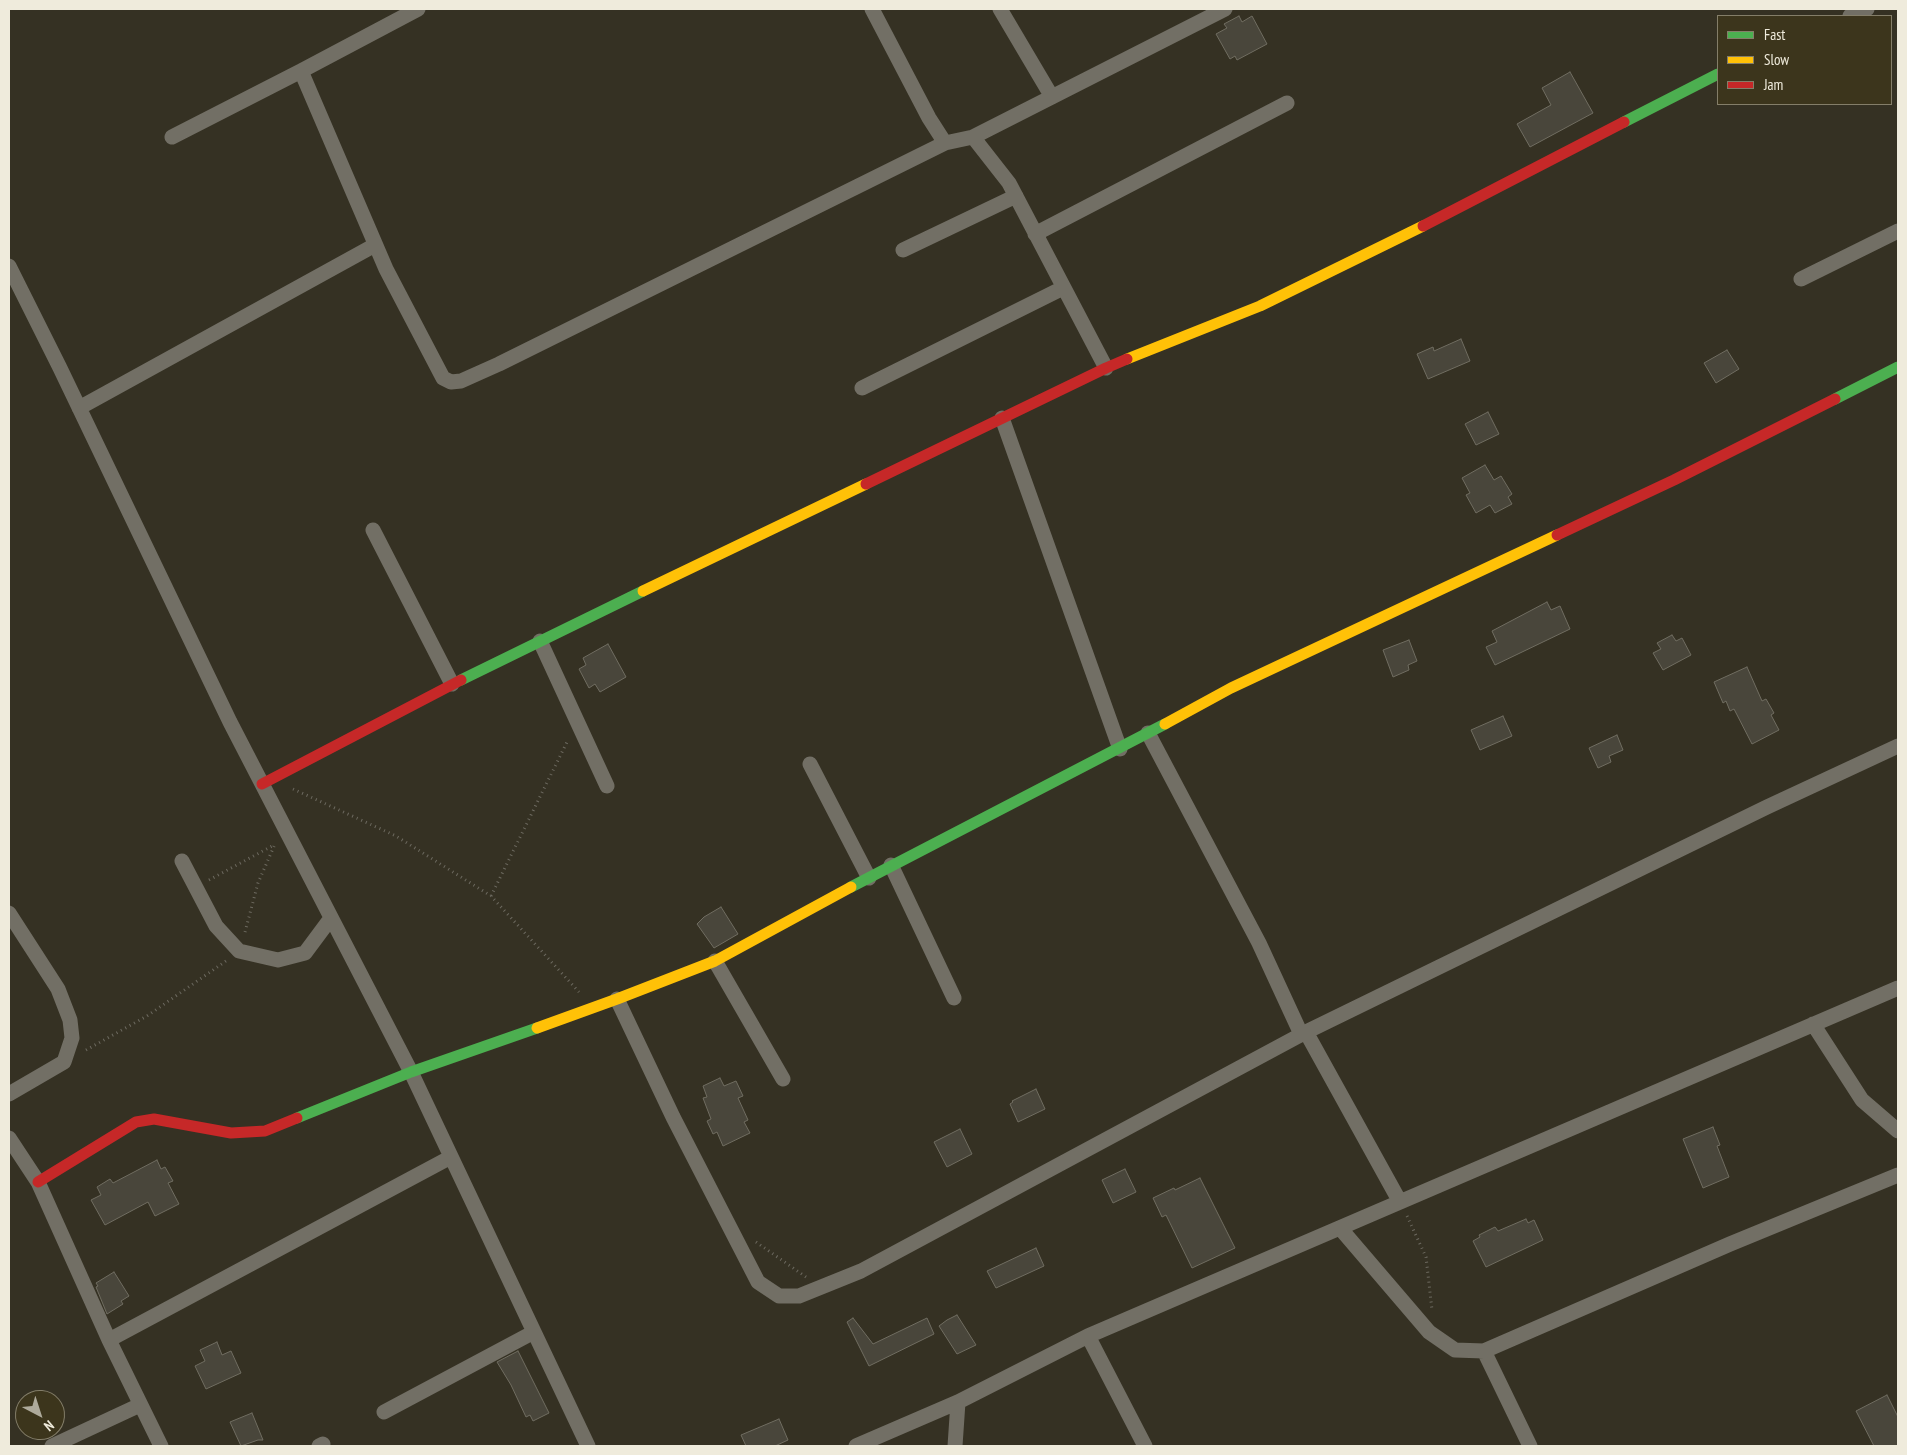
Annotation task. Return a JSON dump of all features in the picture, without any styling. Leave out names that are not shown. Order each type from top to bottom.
[{"type":"street","points":[[172,136],[418,9]]},
{"type":"street","points":[[872,9],[929,118],[945,143]]},
{"type":"street","points":[[1000,9],[1052,97]]},
{"type":"street","points":[[301,71],[375,245],[443,378],[451,382],[461,381],[499,364],[945,143],[973,137],[1225,9]]},
{"type":"street","points":[[1852,15],[1867,9]]},
{"type":"street","points":[[267,782],[452,684],[1106,368],[1260,306],[1404,236],[1717,75]]},
{"type":"street","points":[[1035,234],[1287,103]]},
{"type":"street","points":[[973,137],[1009,183],[1106,368]]},
{"type":"street","points":[[903,250],[1016,196]]},
{"type":"street","points":[[1801,279],[1898,231]]},
{"type":"street","points":[[79,408],[375,245]]},
{"type":"street","points":[[9,266],[230,722],[267,782],[283,825],[411,1072],[588,1446]]},
{"type":"street","points":[[862,388],[1063,288]]},
{"type":"street","points":[[38,1182],[136,1122],[154,1119],[231,1133],[265,1130],[411,1072],[617,999],[715,961],[891,865],[1120,749],[1231,688],[1674,480],[1898,367]]},
{"type":"street","points":[[1878,378],[1898,378]]},
{"type":"street","points":[[1002,418],[1120,749]]},
{"type":"street","points":[[373,530],[452,684]]},
{"type":"street","points":[[540,641],[607,786]]},
{"type":"street","points":[[1148,734],[1304,1033],[1400,1202]]},
{"type":"street","points":[[617,999],[673,1117],[758,1282],[779,1296],[799,1296],[861,1271],[1304,1033],[1766,807],[1898,746]]},
{"type":"street","points":[[810,764],[869,878]]},
{"type":"street","points":[[182,861],[216,926],[239,951],[278,960],[305,953],[330,918]]},
{"type":"street","points":[[891,865],[954,998]]},
{"type":"street","points":[[9,913],[58,989],[70,1020],[72,1038],[64,1062],[9,1094]]},
{"type":"street","points":[[715,961],[783,1079]]},
{"type":"street","points":[[857,1446],[958,1402],[1088,1336],[1898,988]]},
{"type":"street","points":[[1813,1024],[1862,1100],[1898,1131]]},
{"type":"street","points":[[9,1138],[38,1182],[109,1340],[161,1446]]},
{"type":"street","points":[[109,1340],[451,1157]]},
{"type":"street","points":[[1340,1228],[1429,1332],[1454,1350],[1484,1351],[1730,1244],[1898,1175]]},
{"type":"street","points":[[384,1412],[534,1332]]},
{"type":"street","points":[[1088,1336],[1145,1446]]},
{"type":"street","points":[[1484,1351],[1530,1446]]},
{"type":"street","points":[[955,1446],[958,1402]]},
{"type":"street","points":[[52,1446],[140,1405]]},
{"type":"path","points":[[492,896],[577,721]]},
{"type":"path","points":[[267,782],[396,836],[492,896],[593,1007]]},
{"type":"path","points":[[64,1062],[147,1016],[239,951],[258,883],[283,825]]},
{"type":"path","points":[[196,887],[274,845]]},
{"type":"path","points":[[1400,1202],[1426,1257],[1436,1337]]},
{"type":"path","points":[[750,1238],[821,1287]]},
{"type":"building","points":[[1239,16],[1242,22],[1252,16],[1267,44],[1237,60],[1235,56],[1230,59],[1216,34],[1227,28],[1224,24]]},
{"type":"building","points":[[1570,72],[1593,113],[1530,147],[1517,124],[1551,105],[1542,88]]},
{"type":"building","points":[[1461,339],[1470,361],[1428,379],[1417,354],[1433,347],[1434,351]]},
{"type":"building","points":[[1727,350],[1739,369],[1716,383],[1704,363]]},
{"type":"building","points":[[1488,412],[1499,434],[1476,445],[1465,424]]},
{"type":"building","points":[[1485,465],[1494,480],[1501,476],[1512,494],[1508,497],[1512,504],[1495,513],[1490,505],[1476,513],[1466,495],[1470,493],[1462,478]]},
{"type":"building","points":[[1547,602],[1551,610],[1560,606],[1570,629],[1495,665],[1486,647],[1497,642],[1492,631]]},
{"type":"building","points":[[1672,635],[1676,641],[1682,638],[1691,655],[1663,670],[1653,653],[1661,649],[1657,643]]},
{"type":"building","points":[[1409,640],[1417,661],[1408,665],[1409,670],[1393,677],[1383,650]]},
{"type":"building","points":[[608,644],[626,677],[600,692],[595,684],[589,688],[579,669],[586,665],[583,658]]},
{"type":"building","points":[[1747,667],[1762,701],[1766,699],[1774,713],[1771,715],[1779,730],[1752,744],[1734,709],[1730,711],[1726,701],[1723,703],[1714,682]]},
{"type":"building","points":[[1503,716],[1512,736],[1480,750],[1471,730]]},
{"type":"building","points":[[1617,735],[1623,750],[1609,756],[1611,762],[1598,768],[1589,748]]},
{"type":"building","points":[[721,907],[738,934],[714,948],[697,924],[704,917]]},
{"type":"building","points":[[720,1078],[724,1086],[736,1081],[743,1096],[738,1098],[748,1120],[744,1122],[750,1133],[723,1146],[717,1132],[713,1134],[707,1121],[711,1119],[703,1098],[707,1097],[703,1086]]},
{"type":"building","points":[[1036,1089],[1045,1109],[1018,1122],[1010,1104],[1012,1101]]},
{"type":"building","points":[[1713,1127],[1720,1145],[1717,1146],[1729,1177],[1703,1188],[1683,1139]]},
{"type":"building","points":[[960,1129],[972,1154],[947,1167],[934,1142]]},
{"type":"building","points":[[157,1160],[161,1169],[165,1167],[173,1181],[168,1183],[179,1204],[155,1216],[148,1202],[105,1225],[91,1200],[101,1195],[97,1187],[110,1179],[113,1183]]},
{"type":"building","points":[[1125,1169],[1136,1192],[1113,1203],[1102,1180]]},
{"type":"building","points":[[1200,1178],[1235,1248],[1192,1268],[1166,1215],[1162,1217],[1153,1198]]},
{"type":"building","points":[[1526,1219],[1528,1223],[1534,1220],[1543,1240],[1486,1267],[1473,1241],[1480,1237],[1479,1235],[1495,1227],[1498,1231]]},
{"type":"building","points":[[1036,1248],[1044,1266],[996,1288],[987,1271]]},
{"type":"building","points":[[114,1272],[129,1296],[121,1301],[123,1304],[107,1314],[96,1283]]},
{"type":"building","points":[[957,1315],[976,1345],[957,1354],[939,1326]]},
{"type":"building","points":[[853,1318],[873,1344],[927,1318],[934,1334],[869,1366],[847,1322]]},
{"type":"building","points":[[217,1342],[222,1355],[231,1351],[241,1373],[206,1389],[195,1366],[205,1361],[200,1350]]},
{"type":"building","points":[[518,1351],[549,1413],[533,1421],[530,1415],[526,1417],[511,1385],[497,1362]]},
{"type":"building","points":[[1887,1395],[1898,1417],[1898,1446],[1874,1446],[1856,1411]]},
{"type":"building","points":[[252,1413],[263,1440],[241,1446],[230,1422]]},
{"type":"building","points":[[779,1419],[788,1440],[775,1446],[746,1446],[741,1435]]},
{"type":"traffic: fast","points":[[1624,122],[1717,75]]},
{"type":"traffic: fast","points":[[1835,399],[1898,367]]},
{"type":"traffic: fast","points":[[461,680],[643,591]]},
{"type":"traffic: fast","points":[[851,887],[1165,724]]},
{"type":"traffic: fast","points":[[297,1118],[411,1072],[537,1028]]},
{"type":"traffic: slow","points":[[1127,359],[1260,306],[1423,226]]},
{"type":"traffic: slow","points":[[643,591],[866,484]]},
{"type":"traffic: slow","points":[[1165,724],[1231,688],[1557,535]]},
{"type":"traffic: slow","points":[[537,1028],[715,961],[851,887]]},
{"type":"traffic: jam","points":[[1423,226],[1624,122]]},
{"type":"traffic: jam","points":[[866,484],[1127,359]]},
{"type":"traffic: jam","points":[[1557,535],[1674,480],[1835,399]]},
{"type":"traffic: jam","points":[[262,784],[461,680]]},
{"type":"traffic: jam","points":[[38,1182],[136,1122],[154,1119],[231,1133],[265,1131],[297,1118]]}]
